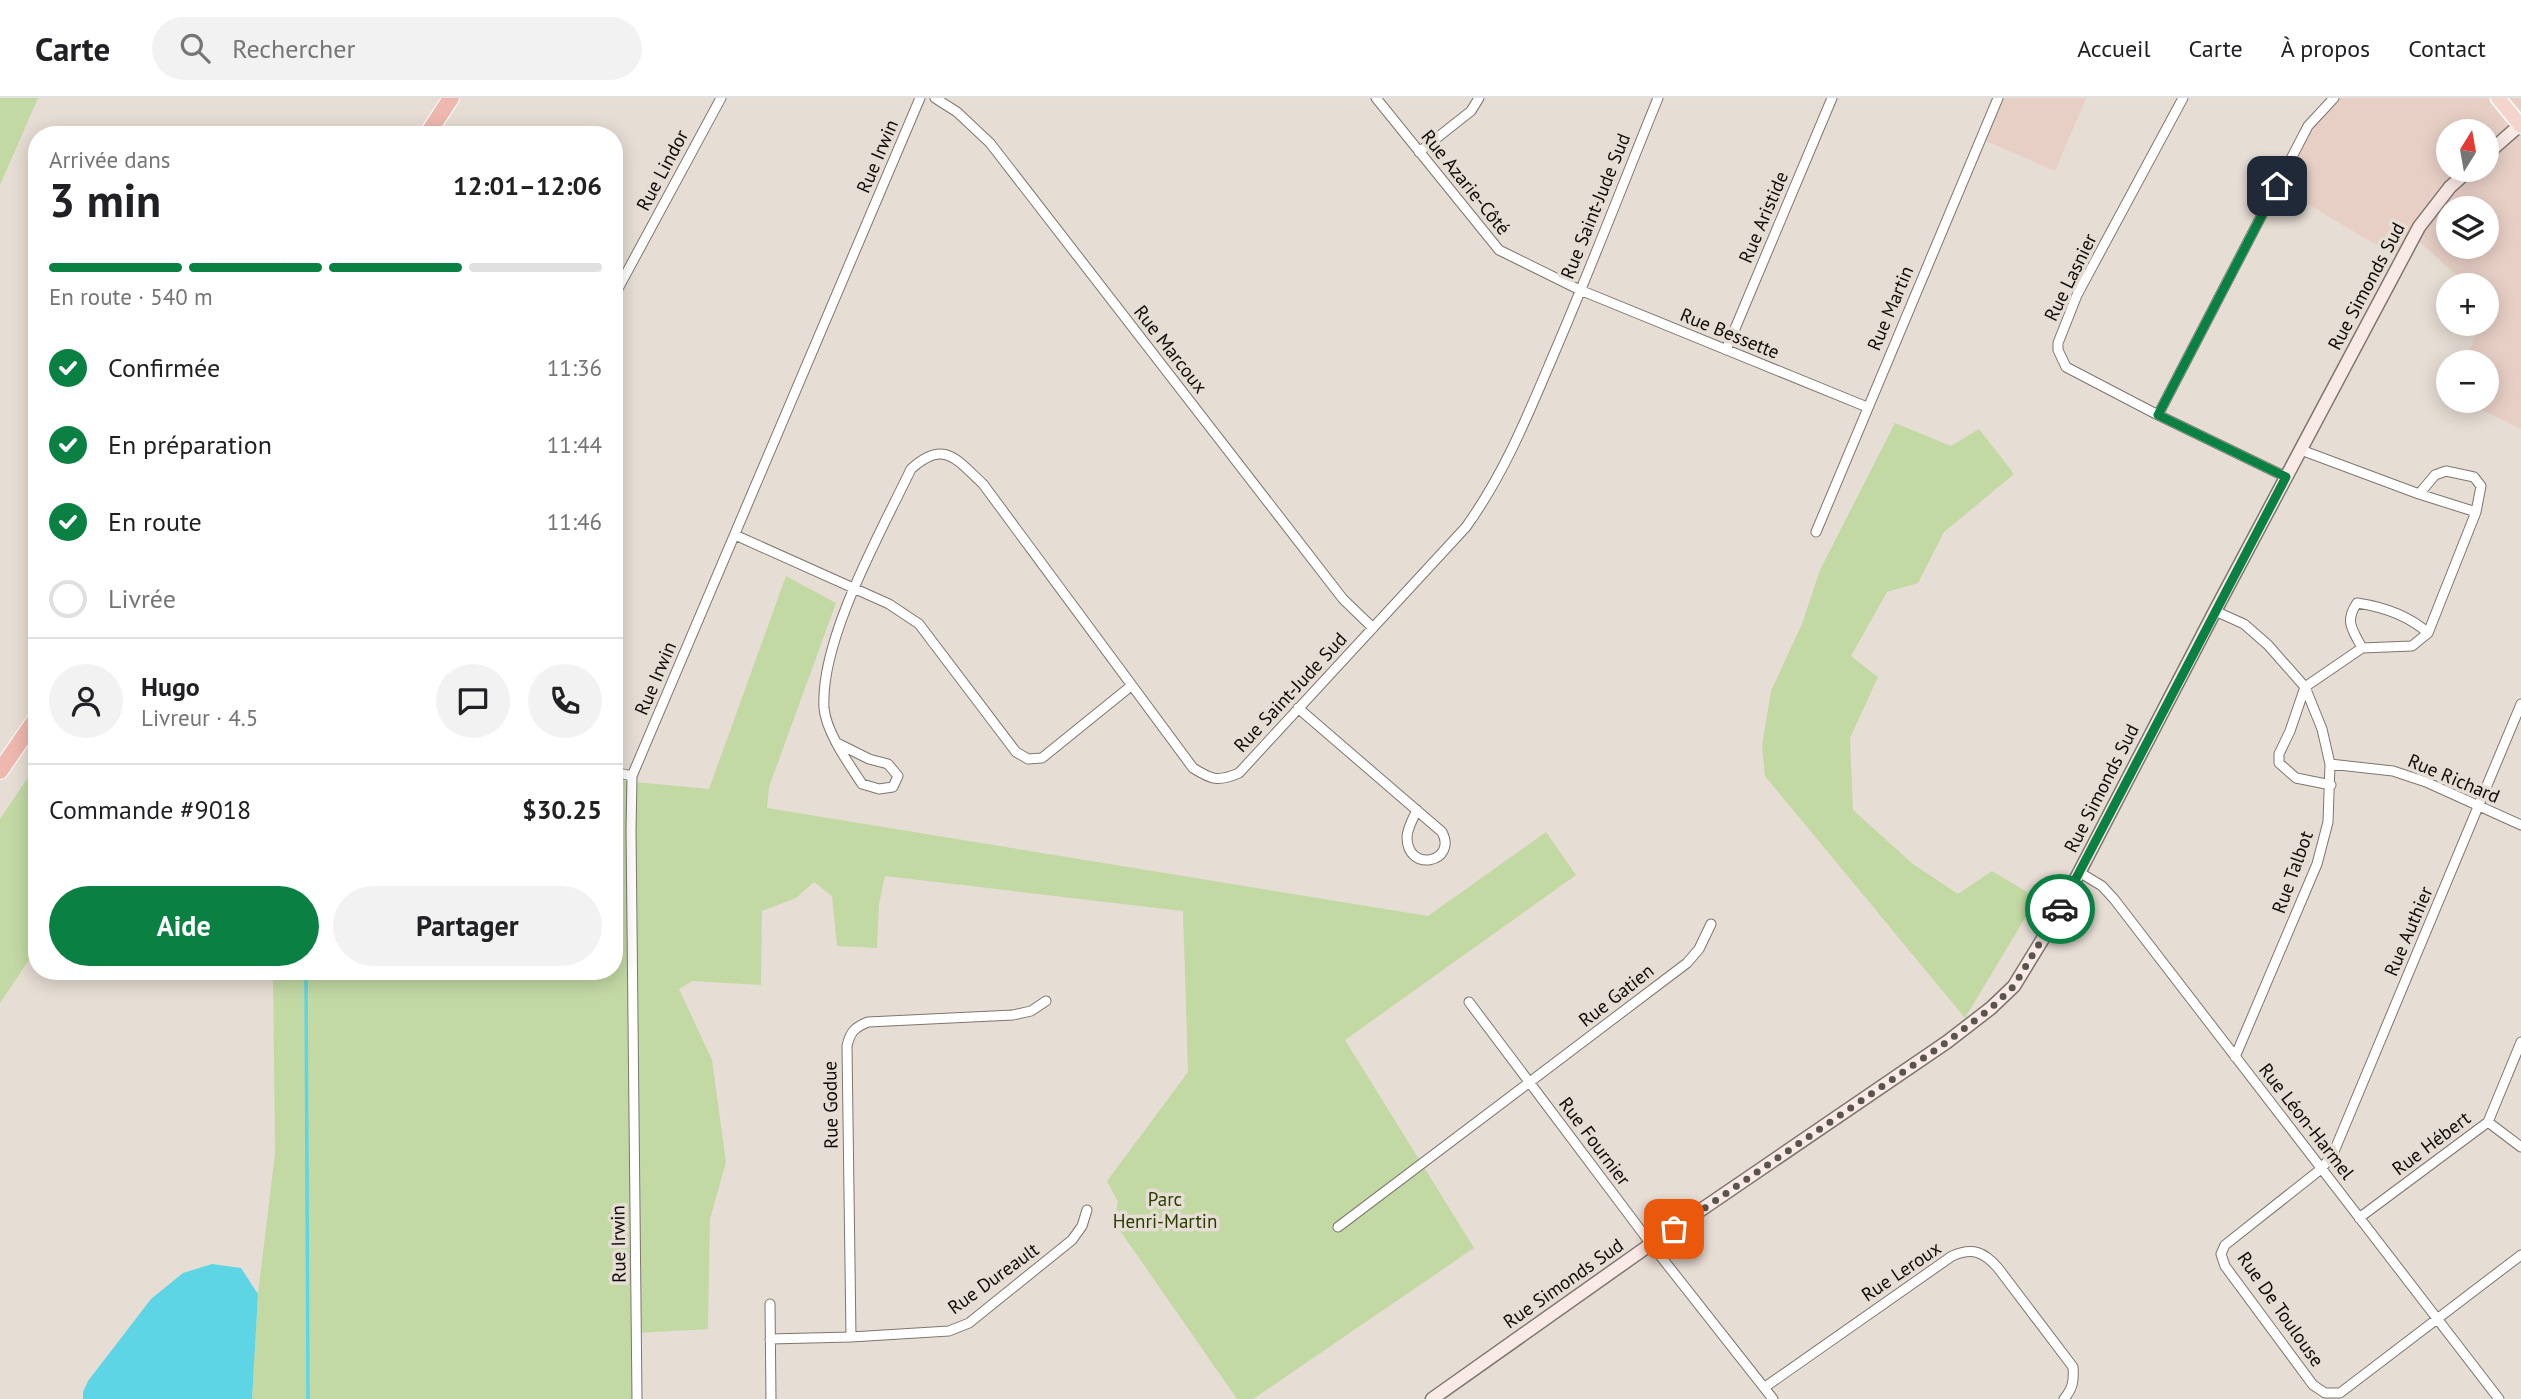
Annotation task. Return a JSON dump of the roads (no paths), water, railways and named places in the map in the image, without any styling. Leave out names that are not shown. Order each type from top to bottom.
[{"type":"highway","points":[[433,126],[451,98]]},
{"type":"highway","points":[[0,771],[28,730]]},
{"type":"main road","points":[[2498,98],[2521,125]]},
{"type":"street","name":"Rue Lindor","points":[[623,280],[722,98]]},
{"type":"street","name":"Rue Irwin","points":[[637,1399],[632,776],[920,98]]},
{"type":"street","name":"Rue Marcoux","points":[[936,98],[990,143],[1343,599],[1373,628]]},
{"type":"street","name":"Rue Azarie-Côté","points":[[1376,98],[1499,250],[1580,290]]},
{"type":"street","points":[[1419,152],[1471,111],[1479,98]]},
{"type":"street","name":"Rue Saint-Jude Sud","points":[[837,743],[869,759],[888,764],[898,776],[893,787],[879,789],[862,784],[837,743],[824,710],[827,666],[853,590],[911,469],[927,455],[945,453],[983,484],[1193,768],[1209,778],[1223,779],[1239,773],[1466,527],[1487,497],[1512,452],[1658,98]]},
{"type":"street","name":"Rue Aristide","points":[[1726,350],[1832,98]]},
{"type":"street","name":"Rue Martin","points":[[1816,532],[1998,98]]},
{"type":"street","name":"Rue Lasnier","points":[[2183,98],[2077,295],[2058,343],[2058,350],[2066,366],[2158,415],[2286,477]]},
{"type":"street","points":[[2158,415],[2308,125],[2332,98]]},
{"type":"street","points":[[2499,144],[2521,125]]},
{"type":"street","name":"Rue Simonds Sud","points":[[1441,1397],[1651,1244],[1947,1042],[1991,1008],[2014,986],[2080,872],[2214,611],[2419,228],[2456,182]]},
{"type":"street","name":"Rue Bessette","points":[[1580,290],[1867,407]]},
{"type":"street","points":[[2301,450],[2476,512]]},
{"type":"street","points":[[2330,785],[2296,778],[2279,763],[2279,754],[2290,732],[2305,687],[2362,648],[2412,646],[2428,633],[2476,512],[2481,486],[2474,477],[2446,471],[2435,475],[2419,494]]},
{"type":"street","points":[[735,535],[889,604],[919,624],[1016,752],[1028,759],[1042,758],[1131,686]]},
{"type":"street","points":[[2362,648],[2350,624],[2350,613],[2357,603],[2377,606],[2413,619],[2428,633]]},
{"type":"street","name":"Rue Talbot","points":[[2214,611],[2244,624],[2268,645],[2305,687],[2322,729],[2330,764],[2328,822],[2317,864],[2235,1057]]},
{"type":"street","name":"Rue Authier","points":[[2322,1169],[2333,1154],[2521,704]]},
{"type":"street","points":[[1298,708],[1442,832],[1445,837],[1442,854],[1438,858],[1418,859],[1412,854],[1407,835],[1416,810]]},
{"type":"street","name":"Rue Richard","points":[[2330,764],[2393,771],[2426,782],[2521,825]]},
{"type":"street","points":[[623,774],[632,776]]},
{"type":"street","name":"Rue Léon-Harmel","points":[[2080,872],[2102,886],[2114,899],[2499,1399]]},
{"type":"street","name":"Rue Gatien","points":[[1338,1227],[1687,963],[1699,949],[1711,924]]},
{"type":"street","name":"Rue Godue","points":[[851,1337],[846,1046],[849,1036],[856,1027],[868,1022],[1013,1015],[1031,1012],[1046,1001]]},
{"type":"street","name":"Rue Fournier","points":[[1469,1002],[1651,1244],[1773,1399]]},
{"type":"street","name":"Rue Hébert","points":[[2359,1218],[2488,1122],[2521,1042]]},
{"type":"street","points":[[2488,1122],[2521,1147]]},
{"type":"street","name":"Rue De Toulouse","points":[[2322,1169],[2225,1245],[2221,1254],[2225,1266],[2313,1385],[2325,1393],[2340,1393],[2521,1255]]},
{"type":"street","name":"Rue Dureault","points":[[770,1339],[949,1331],[969,1323],[1072,1240],[1082,1226],[1087,1210]]},
{"type":"street","name":"Rue Leroux","points":[[1765,1387],[1952,1256],[1964,1251],[1977,1251],[1986,1255],[1998,1268],[2073,1367],[2074,1381],[2064,1399]]},
{"type":"street","points":[[770,1304],[771,1399]]},
{"type":"water","points":[[212,1264],[241,1268],[258,1294],[252,1399],[83,1399],[88,1381],[151,1299],[183,1273]]},
{"type":"waterway","points":[[306,980],[308,1399]]},
{"type":"park label","name":"Parc Henri-Martin","points":[[1165,1210]]}]
